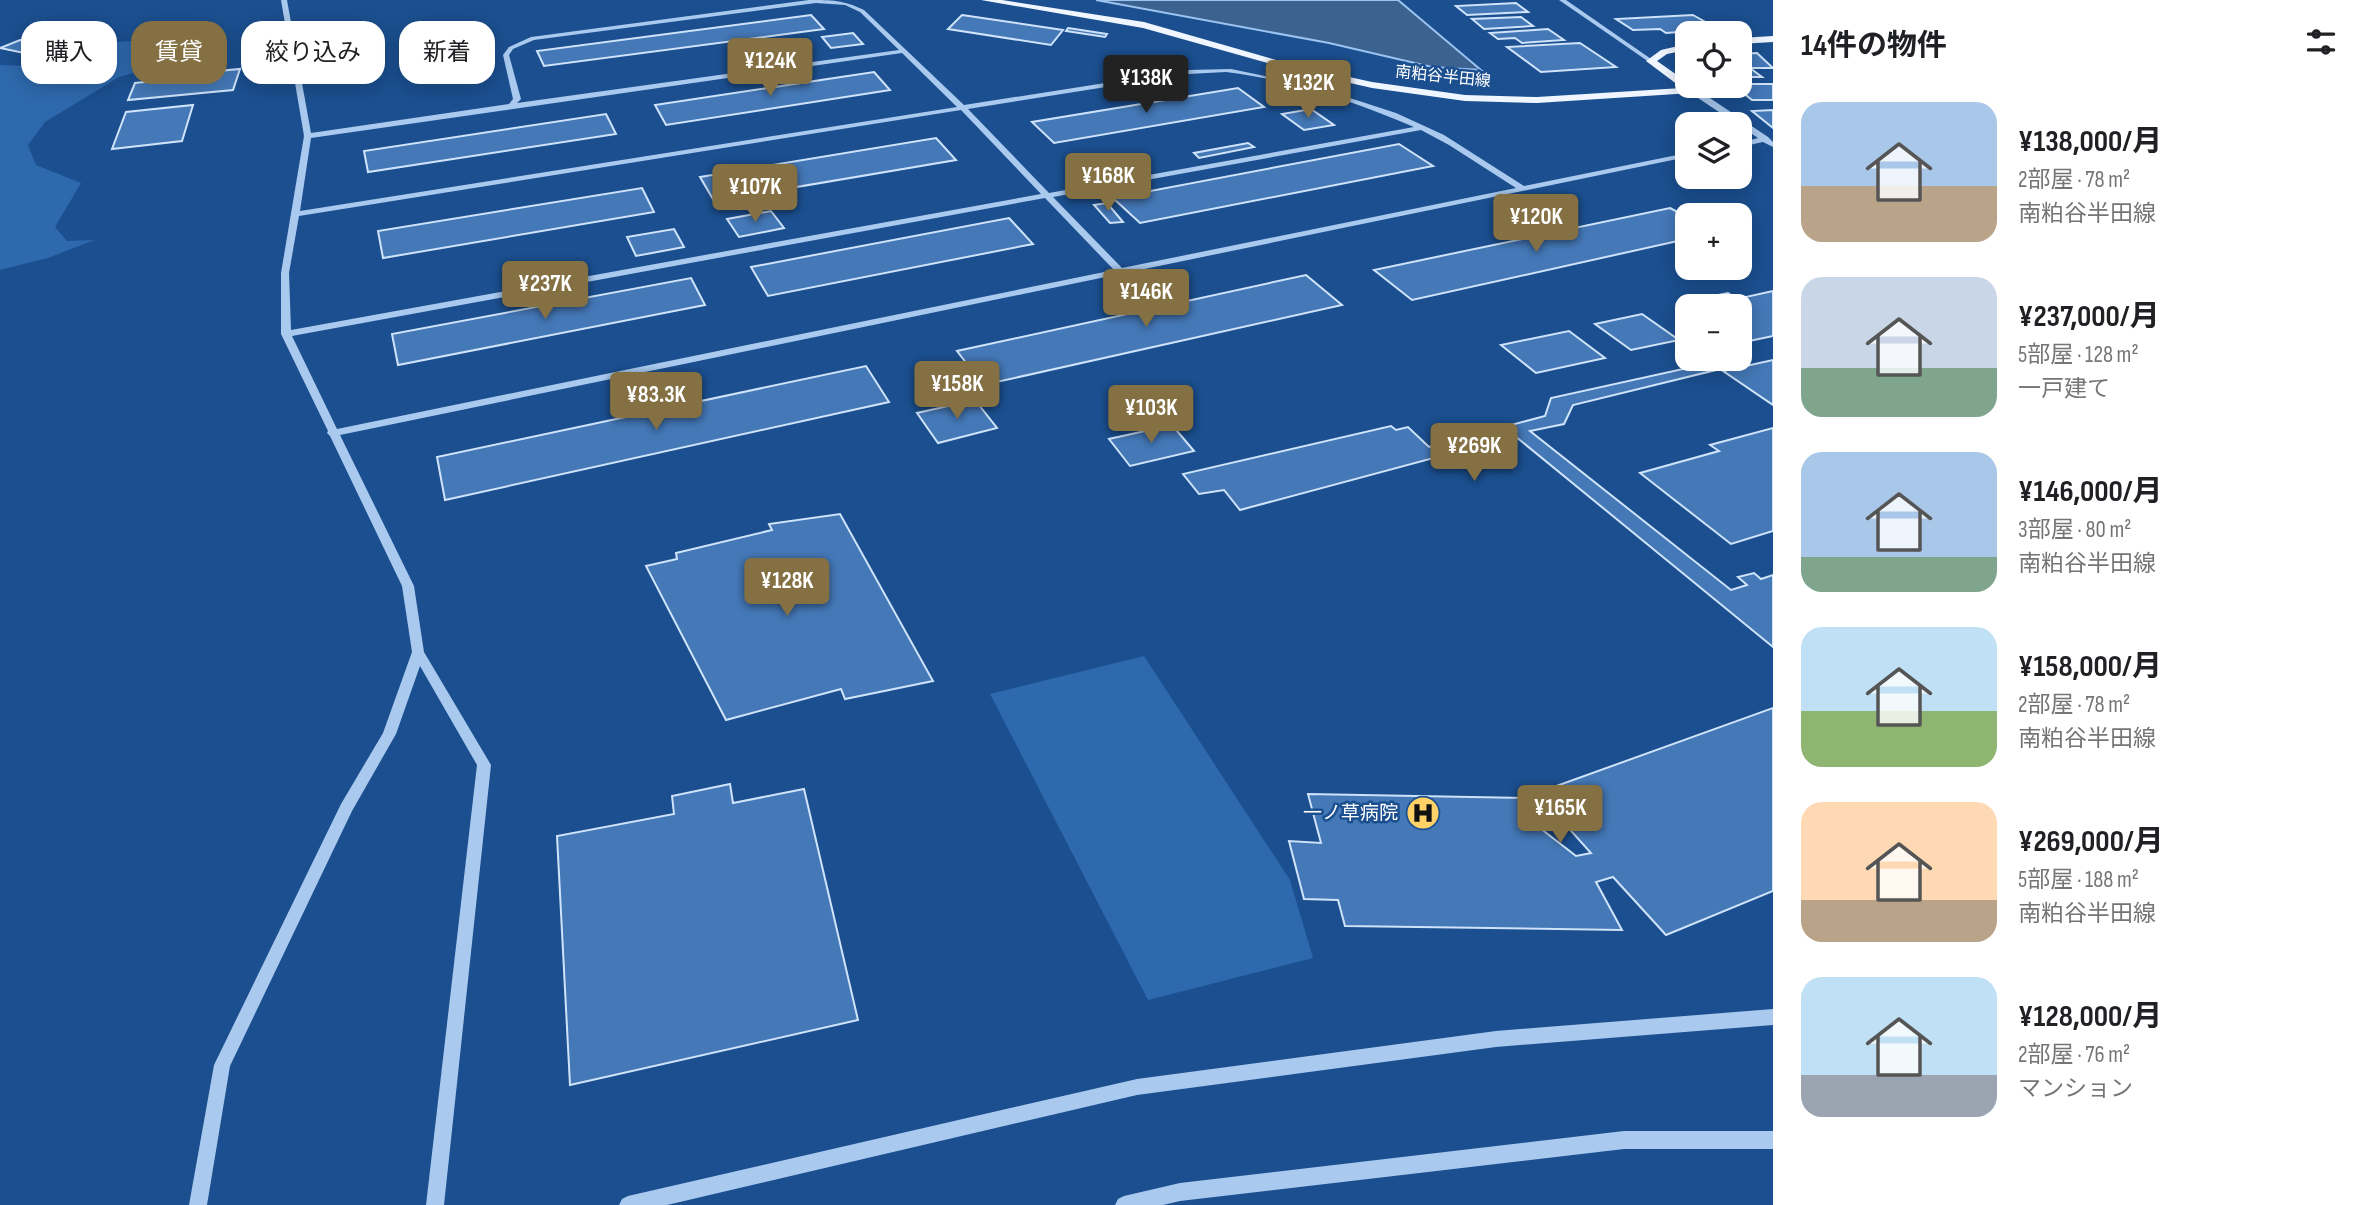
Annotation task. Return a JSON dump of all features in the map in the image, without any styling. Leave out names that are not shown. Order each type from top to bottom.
[{"type":"main road","name":"南粕谷半田線","points":[[985,0],[1144,25],[1372,85],[1465,98],[1537,100],[1675,91]]},
{"type":"main road","points":[[1752,40],[1773,39]]},
{"type":"main road","points":[[1675,50],[1664,52],[1651,61],[1675,78]]},
{"type":"street","points":[[284,0],[308,136],[285,274],[286,334],[408,586],[418,652],[484,765],[435,1205]]},
{"type":"street","points":[[1562,0],[1651,61]]},
{"type":"street","points":[[511,106],[517,99],[506,55],[522,42],[551,35],[794,3],[833,1],[855,6],[964,109],[1119,270]]},
{"type":"street","points":[[308,136],[904,51]]},
{"type":"street","points":[[295,214],[1188,72],[1228,71],[1265,77],[1335,96],[1421,128],[1523,189]]},
{"type":"street","points":[[1704,98],[1769,142]]},
{"type":"street","points":[[286,334],[1421,128]]},
{"type":"street","points":[[332,433],[1675,157]]},
{"type":"street","points":[[198,1205],[222,1065],[346,808],[389,734],[418,652]]},
{"type":"street","points":[[628,1205],[1138,1087],[1496,1039],[1773,1017]]},
{"type":"street","points":[[1124,1205],[1180,1192],[1623,1140],[1773,1140]]},
{"type":"shaded area","points":[[1096,0],[1398,0],[1481,70],[1432,67],[1329,43]]},
{"type":"shaded area","points":[[131,41],[131,74],[117,78],[117,42]]},
{"type":"shaded area","points":[[0,65],[21,66],[21,84],[107,84],[45,122],[28,145],[36,165],[81,183],[55,227],[67,241],[94,240],[48,258],[0,270]]},
{"type":"shaded area","points":[[1144,656],[1290,880],[1313,958],[1148,1000],[990,694]]},
{"type":"building","points":[[1516,3],[1528,12],[1467,15],[1456,6]]},
{"type":"building","points":[[811,15],[824,29],[544,66],[537,51]]},
{"type":"building","points":[[962,15],[1063,30],[1051,45],[948,29]]},
{"type":"building","points":[[1693,15],[1704,21],[1675,21],[1675,32],[1666,33],[1660,29],[1633,30],[1616,19]]},
{"type":"building","points":[[1521,17],[1533,26],[1484,29],[1472,19]]},
{"type":"building","points":[[1068,28],[1107,34],[1105,37],[1066,31]]},
{"type":"building","points":[[1548,29],[1564,40],[1522,43],[1515,38],[1498,39],[1490,33]]},
{"type":"building","points":[[853,33],[863,44],[831,48],[822,37]]},
{"type":"building","points":[[20,40],[21,40],[21,52],[0,48]]},
{"type":"building","points":[[1580,43],[1616,67],[1541,72],[1507,47]]},
{"type":"building","points":[[1752,53],[1757,53],[1773,68],[1752,68]]},
{"type":"building","points":[[240,69],[233,90],[128,100],[135,84],[227,84],[227,70]]},
{"type":"building","points":[[1752,70],[1762,77],[1752,77]]},
{"type":"building","points":[[874,72],[890,90],[666,125],[655,105]]},
{"type":"building","points":[[1752,84],[1773,84],[1773,100],[1750,98],[1752,98]]},
{"type":"building","points":[[1238,88],[1264,107],[1054,143],[1032,122]]},
{"type":"building","points":[[193,105],[182,141],[112,149],[126,112]]},
{"type":"building","points":[[1311,109],[1334,125],[1304,130],[1282,114]]},
{"type":"building","points":[[1773,110],[1773,128],[1752,111]]},
{"type":"building","points":[[606,114],[616,134],[368,172],[364,151]]},
{"type":"building","points":[[936,138],[956,160],[714,201],[700,177]]},
{"type":"building","points":[[1248,143],[1254,147],[1199,158],[1194,153]]},
{"type":"building","points":[[1399,144],[1433,166],[1140,223],[1113,198]]},
{"type":"building","points":[[642,188],[654,212],[383,258],[378,231]]},
{"type":"building","points":[[1107,203],[1123,222],[1110,223],[1094,205]]},
{"type":"building","points":[[1670,208],[1675,211],[1675,242],[1412,300],[1374,270]]},
{"type":"building","points":[[771,211],[784,228],[739,237],[727,219]]},
{"type":"building","points":[[1009,218],[1033,244],[768,296],[751,267]]},
{"type":"building","points":[[674,229],[684,247],[636,256],[627,237]]},
{"type":"building","points":[[1306,275],[1342,305],[983,385],[957,351]]},
{"type":"building","points":[[691,278],[705,305],[398,365],[392,334]]},
{"type":"building","points":[[1773,291],[1773,336],[1752,340],[1752,296]]},
{"type":"building","points":[[1642,314],[1675,337],[1675,341],[1631,350],[1595,324]]},
{"type":"building","points":[[1569,331],[1605,358],[1536,373],[1501,345]]},
{"type":"building","points":[[1773,360],[1773,405],[1723,371],[1752,371],[1752,365]]},
{"type":"building","points":[[866,366],[889,402],[445,500],[437,457]]},
{"type":"building","points":[[1675,371],[1712,371],[1573,405],[1564,424],[1530,431],[1731,590],[1747,585],[1738,577],[1754,573],[1761,579],[1773,575],[1773,647],[1515,436],[1240,510],[1224,490],[1199,494],[1183,474],[1391,426],[1396,430],[1408,427],[1429,447],[1545,416],[1551,398]]},
{"type":"building","points":[[975,400],[997,428],[938,443],[917,413]]},
{"type":"building","points":[[1172,425],[1194,451],[1130,466],[1109,439]]},
{"type":"building","points":[[1773,428],[1773,531],[1731,544],[1640,473],[1719,451],[1710,445]]},
{"type":"building","points":[[840,514],[933,681],[845,699],[841,689],[726,720],[646,566],[677,559],[676,553],[772,530],[769,524]]},
{"type":"building","name":"一ノ草病院","points":[[1773,708],[1773,891],[1666,935],[1613,877],[1596,882],[1622,930],[1345,926],[1338,900],[1304,899],[1289,841],[1321,843],[1308,794],[1527,798],[1540,828],[1576,856],[1591,853],[1537,793]]},
{"type":"building","points":[[730,784],[733,803],[804,789],[858,1020],[570,1085],[557,836],[674,814],[672,796]]},
{"type":"place","name":"一ノ草病院","points":[[1423,813]]}]
